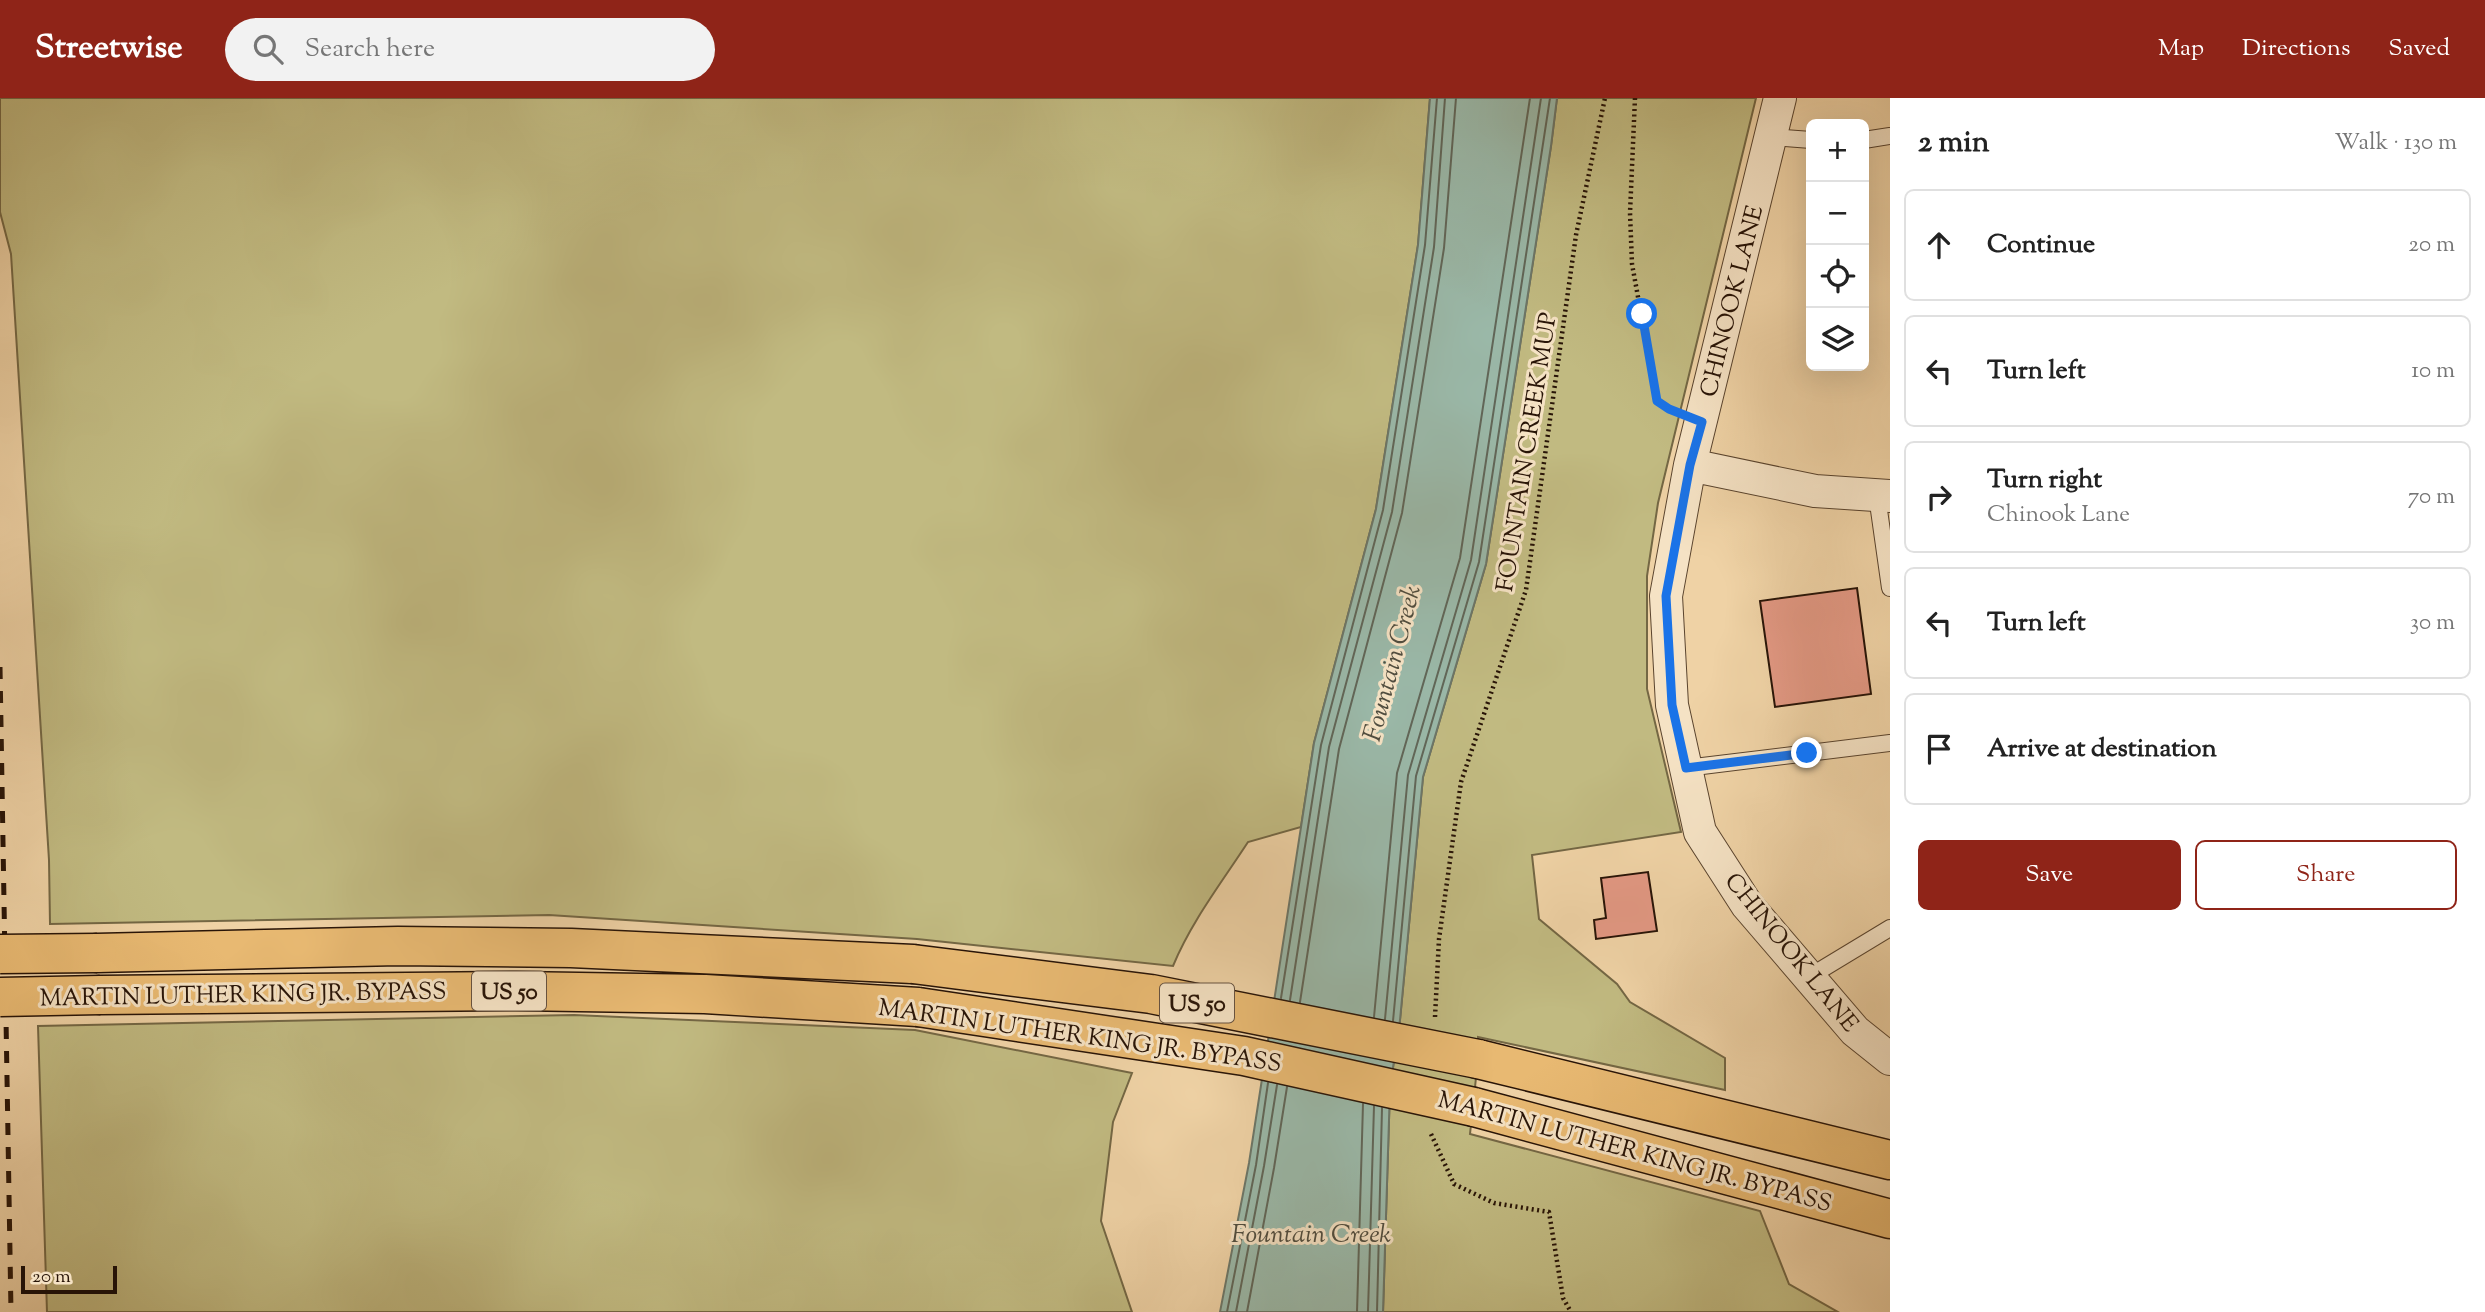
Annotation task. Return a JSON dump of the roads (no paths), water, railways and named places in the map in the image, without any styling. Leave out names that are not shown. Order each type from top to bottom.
[{"type":"highway","name":"MARTIN LUTHER KING JR. BYPASS","points":[[0,954],[398,946],[571,948],[913,964],[1151,994],[1478,1059],[1890,1160]]},
{"type":"highway","name":"MARTIN LUTHER KING JR. BYPASS","points":[[0,997],[530,991],[705,994],[918,1007],[1244,1056],[1474,1107],[1890,1219]]},
{"type":"street","name":"CHINOOK LANE","points":[[1780,98],[1690,465],[1666,596],[1672,705],[1700,832],[1747,905],[1855,1031],[1890,1059]]},
{"type":"street","points":[[1690,465],[1815,491],[1884,496]]},
{"type":"lane","points":[[1869,139],[1890,136]]},
{"type":"lane","points":[[1771,137],[1806,140]]},
{"type":"lane","points":[[1884,496],[1890,589]]},
{"type":"lane","points":[[1686,768],[1890,743]]},
{"type":"lane","points":[[1809,977],[1890,928]]},
{"type":"water","name":"Fountain Creek","points":[[1430,98],[1557,98],[1486,564],[1423,777],[1400,1020],[1390,1088],[1383,1312],[1220,1312],[1249,1163],[1314,743],[1376,509],[1418,245]]},
{"type":"railway","points":[[0,667],[11,1312]]}]
